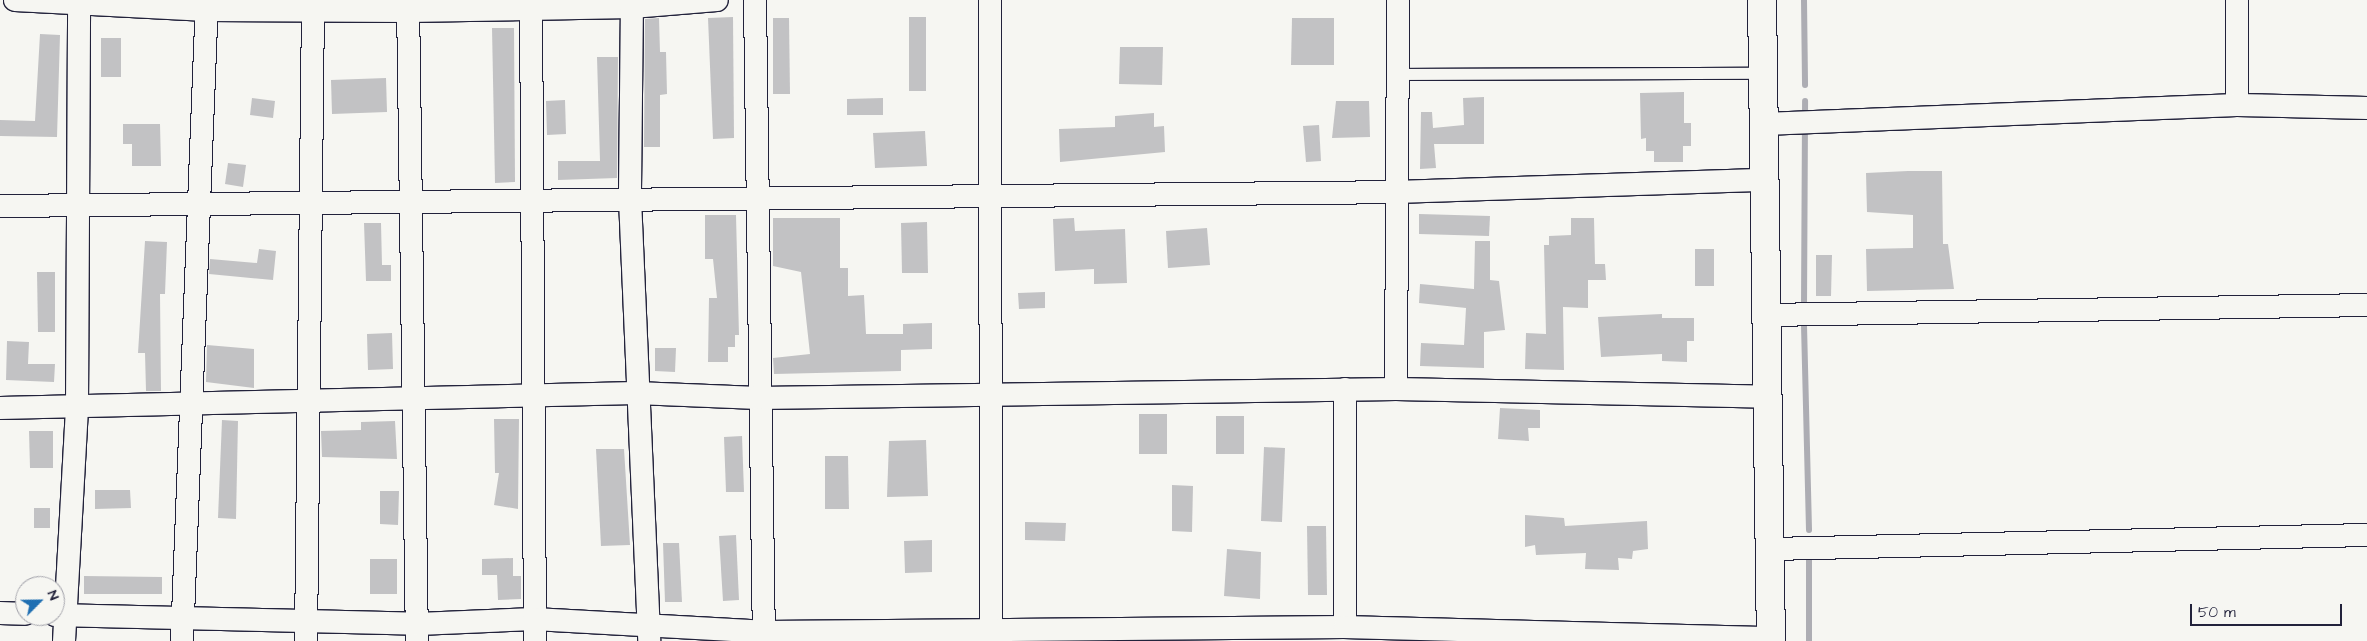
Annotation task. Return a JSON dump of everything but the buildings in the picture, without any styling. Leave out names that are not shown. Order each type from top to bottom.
[{"type":"street","points":[[15,0],[207,5],[408,6],[531,3],[632,4],[717,0]]},
{"type":"street","points":[[755,0],[758,398],[764,636]]},
{"type":"street","points":[[990,0],[989,194],[992,634]]},
{"type":"street","points":[[1396,389],[1400,74],[1398,0]]},
{"type":"street","points":[[65,615],[182,616],[306,631],[417,632],[534,619],[650,632],[764,636],[992,634],[1345,627],[1771,640],[1772,549],[1762,180],[1764,124],[1762,0]]},
{"type":"street","points":[[2237,0],[2237,105]]},
{"type":"street","points":[[63,576],[77,406],[79,2]]},
{"type":"street","points":[[531,3],[535,641]]},
{"type":"street","points":[[632,4],[630,199],[636,393],[650,632]]},
{"type":"street","points":[[182,641],[207,5]]},
{"type":"street","points":[[306,631],[311,400],[310,203],[313,5]]},
{"type":"street","points":[[408,6],[408,202],[416,398],[417,632]]},
{"type":"street","points":[[1764,124],[2237,105],[2367,108]]},
{"type":"street","points":[[0,206],[989,194],[1399,192],[1762,180]]},
{"type":"street","points":[[1767,315],[2367,305]]},
{"type":"street","points":[[1345,389],[1345,627]]},
{"type":"street","points":[[0,408],[636,393],[758,398],[1396,389],[1769,396]]},
{"type":"street","points":[[1772,549],[2367,535]]},
{"type":"street","points":[[0,613],[15,614]]},
{"type":"street","points":[[62,626],[64,641]]},
{"type":"lane","points":[[1400,74],[1762,73]]},
{"type":"waterway","points":[[1804,0],[1805,85]]},
{"type":"waterway","points":[[1804,307],[1805,101]]},
{"type":"waterway","points":[[1804,325],[1809,530]]},
{"type":"waterway","points":[[1809,557],[1809,641]]}]
